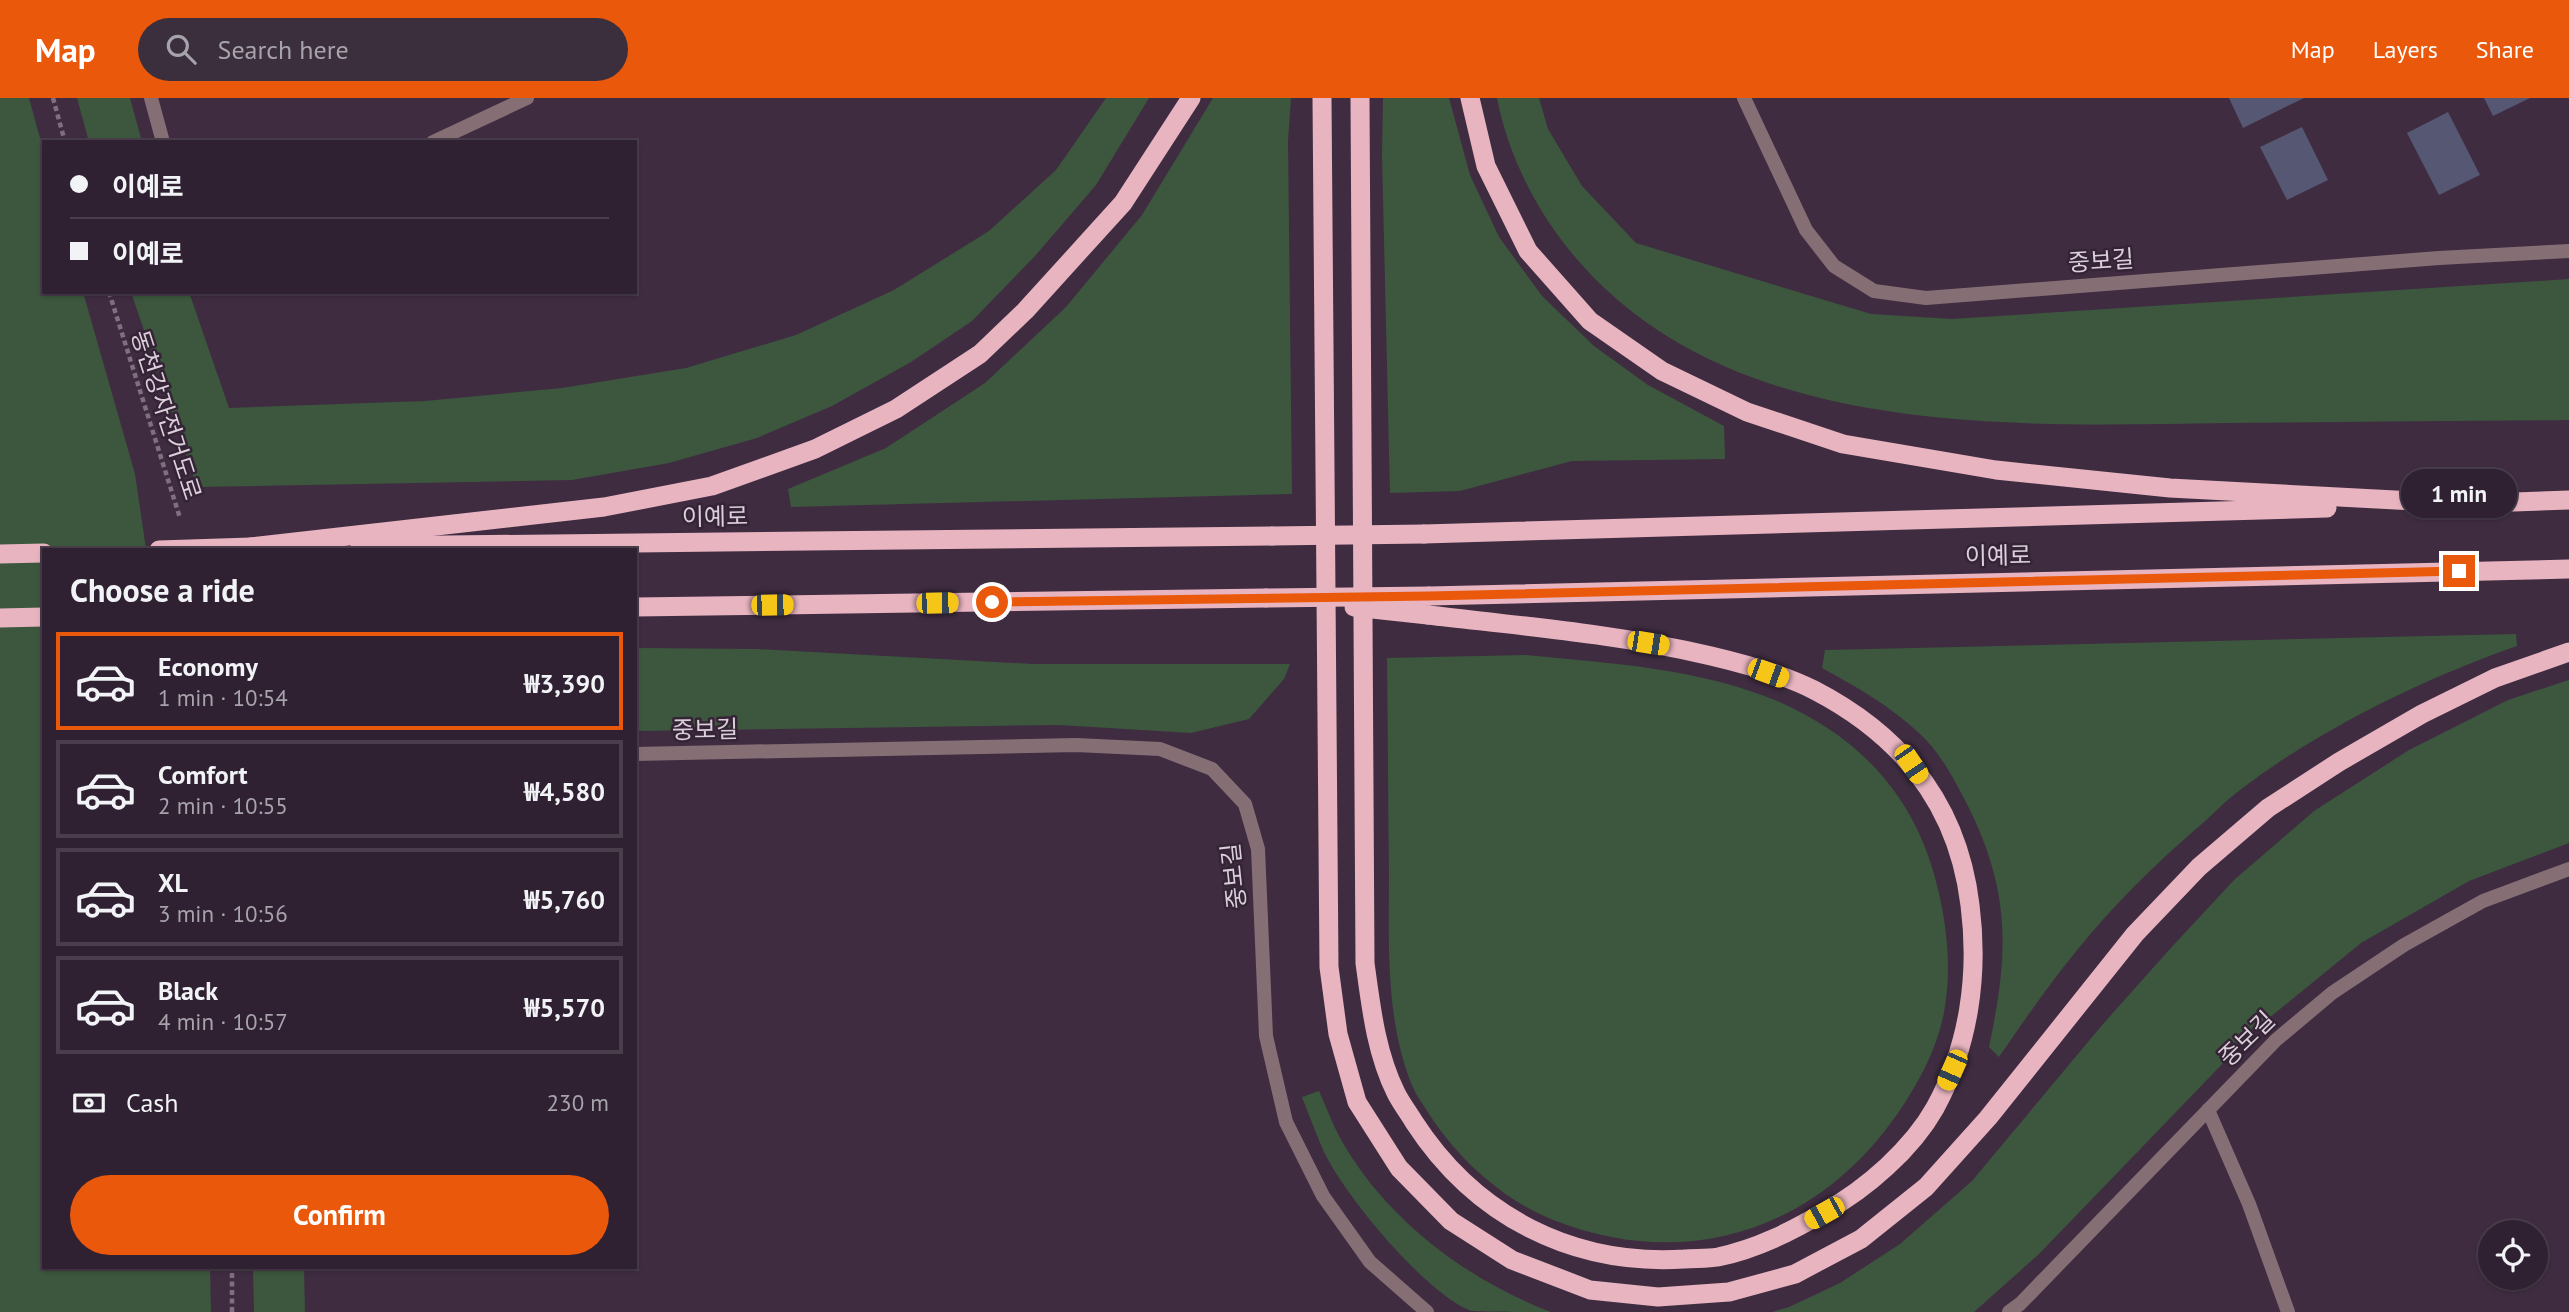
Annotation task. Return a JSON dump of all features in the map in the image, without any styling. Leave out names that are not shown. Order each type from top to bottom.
[{"type":"highway","points":[[251,547],[604,507],[712,486],[815,449],[896,409],[980,354],[1025,312],[1123,203],[1191,98]]},
{"type":"highway","points":[[1322,98],[1329,967],[1338,1034],[1357,1102],[1399,1168],[1451,1221],[1512,1260],[1590,1290],[1658,1297],[1729,1292],[1795,1274],[1861,1239],[1926,1186],[1988,1118],[2134,934],[2199,867],[2268,807],[2422,714],[2495,678],[2569,652]]},
{"type":"highway","points":[[637,607],[1266,598],[1428,606],[1675,647],[1746,665],[1812,689],[1870,724],[1911,764],[1947,819],[1966,869],[1974,936],[1971,999],[1961,1049],[1934,1111],[1897,1157],[1846,1200],[1782,1237],[1717,1257],[1650,1261],[1584,1250],[1531,1230],[1482,1200],[1434,1152],[1396,1093],[1374,1030],[1365,963],[1360,98]]},
{"type":"highway","points":[[1470,98],[1486,166],[1528,251],[1590,321],[1662,371],[1747,412],[1843,444],[1996,470],[2170,488],[2471,504],[2569,500]]},
{"type":"highway","name":"이예로","points":[[220,548],[1424,534],[2471,504]]},
{"type":"highway","points":[[0,554],[42,553]]},
{"type":"highway","name":"이예로","points":[[1428,606],[2569,569]]},
{"type":"highway","points":[[0,618],[42,617]]},
{"type":"lane","points":[[151,98],[162,140]]},
{"type":"lane","points":[[437,140],[527,98]]},
{"type":"lane","name":"중보길","points":[[1744,98],[1806,230],[1834,266],[1874,290],[1926,298],[2439,258],[2569,251]]},
{"type":"lane","name":"중보길","points":[[637,754],[1076,745],[1160,749],[1212,768],[1245,804],[1258,849],[1266,1036],[1286,1122],[1322,1196],[1370,1262],[1427,1312]]},
{"type":"lane","name":"중보길","points":[[2009,1312],[2020,1304],[2276,1040],[2332,993],[2403,946],[2483,901],[2569,869]]},
{"type":"lane","points":[[2208,1110],[2249,1204],[2288,1312]]},
{"type":"path","points":[[52,98],[64,140]]},
{"type":"path","name":"동천강자전거도로","points":[[110,294],[181,523]]},
{"type":"path","points":[[232,1269],[232,1312]]},
{"type":"green space","points":[[0,98],[29,98],[42,146],[42,294],[84,294],[135,474],[146,548],[42,548],[42,1269],[210,1269],[211,1312],[0,1312]]},
{"type":"green space","points":[[77,98],[130,98],[141,140],[88,140]]},
{"type":"green space","points":[[1106,98],[1149,98],[1096,185],[1035,256],[972,321],[911,362],[832,406],[757,438],[669,463],[572,480],[197,487],[132,294],[190,294],[229,408],[425,401],[562,388],[686,368],[796,335],[894,290],[989,231],[1056,170]]},
{"type":"green space","points":[[1213,98],[1291,98],[1288,141],[1292,494],[791,507],[788,489],[886,448],[985,383],[1066,307],[1142,215]]},
{"type":"green space","points":[[1383,98],[1449,98],[1470,175],[1499,237],[1542,296],[1594,346],[1648,385],[1724,426],[1725,459],[1572,461],[1460,491],[1390,493]]},
{"type":"green space","points":[[1497,98],[1539,98],[1548,129],[1582,186],[1636,243],[1871,314],[1952,319],[2569,279],[2569,420],[2051,424],[1960,419],[1870,408],[1784,388],[1702,356],[1629,309],[1566,246],[1543,213],[1523,176],[1507,138]]},
{"type":"green space","points":[[2516,634],[2517,646],[2446,673],[2375,706],[2274,765],[2234,795],[2119,902],[2054,979],[1999,1057],[1989,1047],[1996,1013],[2002,952],[1999,895],[1992,866],[1967,804],[1952,776],[1927,740],[1897,714],[1822,668],[1825,650]]},
{"type":"green space","points":[[637,648],[757,649],[1033,664],[1290,664],[1284,679],[1249,719],[1191,733],[1059,725],[637,731]]},
{"type":"green space","points":[[1526,655],[1673,672],[1745,689],[1779,702],[1833,732],[1872,765],[1903,804],[1926,849],[1942,906],[1948,956],[1945,1006],[1930,1057],[1904,1104],[1872,1146],[1836,1181],[1795,1209],[1752,1228],[1705,1239],[1657,1242],[1607,1236],[1537,1213],[1501,1190],[1469,1163],[1441,1131],[1411,1083],[1397,1032],[1390,979],[1387,658]]},
{"type":"green space","points":[[2569,680],[2569,843],[2469,881],[2361,943],[2258,1027],[2038,1255],[1974,1312],[1772,1312],[1840,1283],[1900,1244],[1972,1181],[2103,1024],[2169,950],[2234,880],[2314,811],[2409,750],[2508,700]]},
{"type":"green space","points":[[1319,1091],[1339,1136],[1358,1166],[1403,1219],[1458,1263],[1488,1282],[1551,1312],[1471,1311],[1452,1301],[1432,1285],[1388,1241],[1334,1171],[1302,1097]]},
{"type":"green space","points":[[253,1269],[304,1269],[305,1312],[254,1312]]},
{"type":"building","points":[[2229,98],[2304,98],[2243,128]]},
{"type":"building","points":[[2484,98],[2530,98],[2493,116]]},
{"type":"building","points":[[2448,112],[2480,175],[2439,195],[2407,133]]},
{"type":"building","points":[[2302,127],[2328,180],[2287,200],[2260,147]]},
{"type":"route","points":[[992,602],[1429,596],[2459,571]]}]
